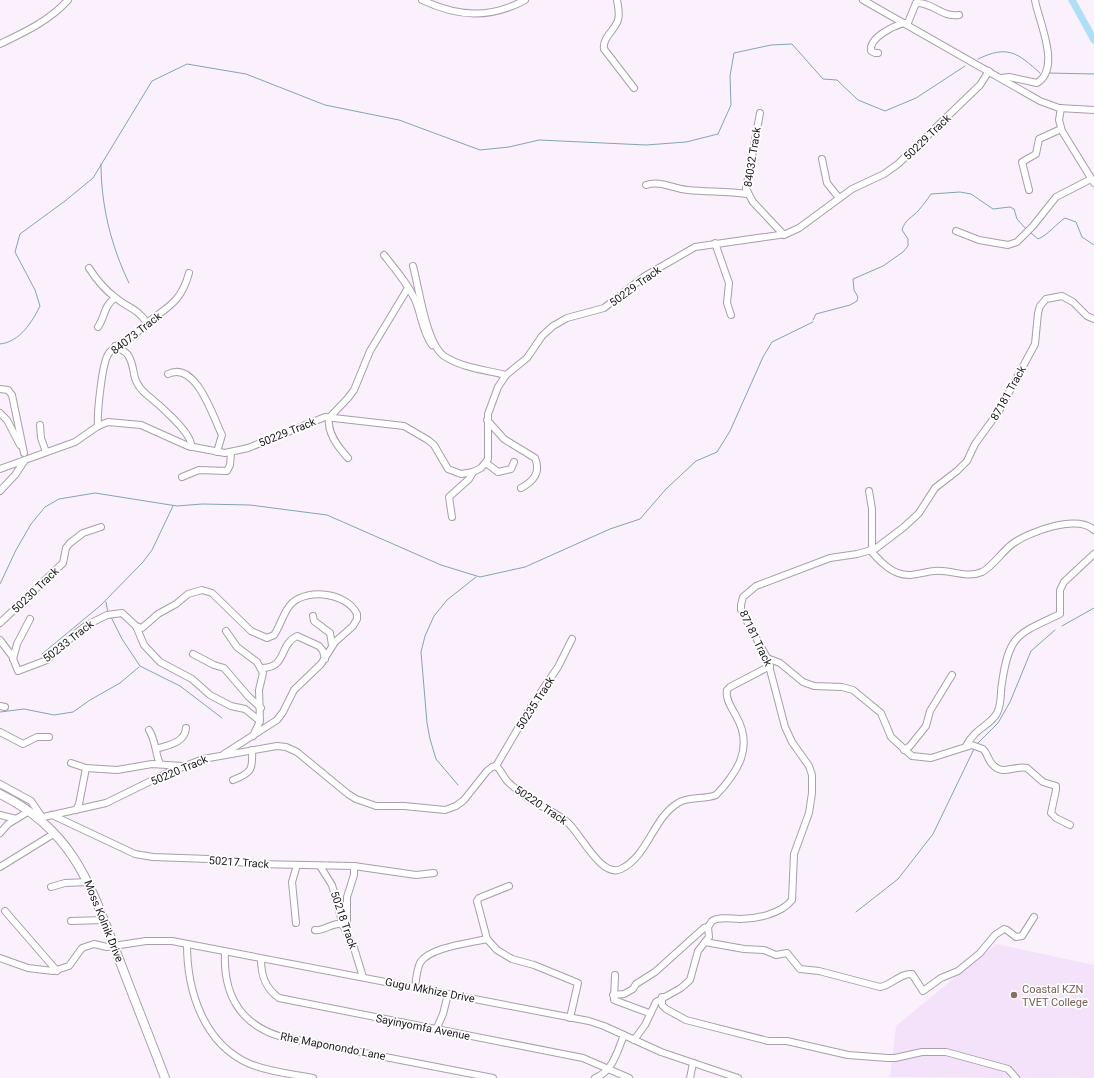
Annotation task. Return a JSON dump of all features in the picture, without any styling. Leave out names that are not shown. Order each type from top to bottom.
[{"type":"main road","name":"Moss Kolnik Drive","points":[[0,794],[40,818],[79,863],[89,882],[105,920],[165,1078]]},
{"type":"street","points":[[0,44],[40,24],[53,15],[68,0]]},
{"type":"street","points":[[422,0],[448,11],[478,15],[501,11],[525,0]]},
{"type":"street","points":[[617,0],[619,12],[618,21],[604,42],[604,49],[634,88]]},
{"type":"street","points":[[863,0],[1040,100],[1061,108],[1093,110]]},
{"type":"street","points":[[1002,78],[1009,77],[1037,82],[1041,80],[1044,75],[1048,62],[1048,54],[1043,27],[1036,8],[1035,0]]},
{"type":"street","points":[[906,24],[915,2],[925,4],[949,15],[959,15]]},
{"type":"street","points":[[878,53],[871,51],[874,41],[891,27],[906,24]]},
{"type":"street","name":"50229 Track","points":[[486,463],[489,454],[487,420],[494,394],[506,375],[527,358],[547,331],[560,321],[604,308],[645,276],[695,247],[715,243],[784,235],[799,228],[858,185],[884,174],[898,164],[980,85],[989,71]]},
{"type":"street","points":[[956,231],[979,240],[1008,244],[1017,242],[1033,226],[1056,197],[1093,181],[1061,129],[1059,120],[1061,108]]},
{"type":"street","name":"84032 Track","points":[[760,113],[746,184],[747,194],[784,235]]},
{"type":"street","points":[[1029,190],[1022,162],[1036,154],[1038,142],[1041,137],[1061,129]]},
{"type":"street","points":[[822,159],[827,183],[839,198]]},
{"type":"street","points":[[646,185],[660,183],[689,190],[724,191],[747,194]]},
{"type":"street","points":[[715,243],[729,282],[727,303],[731,315]]},
{"type":"street","points":[[384,255],[416,301],[425,334],[437,352],[469,367],[506,375]]},
{"type":"street","points":[[413,266],[428,329],[443,355]]},
{"type":"street","points":[[89,268],[101,285],[115,298],[137,310],[146,323]]},
{"type":"street","name":"84073 Track","points":[[98,426],[105,361],[115,346],[135,334],[146,323],[158,316],[179,298],[189,273]]},
{"type":"street","points":[[348,458],[340,449],[328,428],[329,418],[348,398],[370,351],[408,288]]},
{"type":"street","name":"87181 Track","points":[[708,927],[715,919],[748,918],[765,915],[781,908],[792,900],[794,854],[809,813],[812,793],[812,775],[809,766],[792,742],[785,727],[767,658],[741,610],[741,602],[746,593],[756,586],[824,560],[871,550],[904,527],[919,513],[935,488],[967,461],[975,444],[999,411],[1035,344],[1038,313],[1040,306],[1046,299],[1062,296],[1074,302],[1088,316],[1094,319]]},
{"type":"street","points":[[98,327],[103,320],[107,304],[115,298]]},
{"type":"street","points":[[115,346],[128,356],[134,378],[139,387],[174,420],[189,437],[192,443],[191,447]]},
{"type":"street","points":[[168,374],[177,370],[187,374],[201,391],[222,435],[217,452]]},
{"type":"street","points":[[0,389],[8,390],[12,395],[26,459],[15,475],[0,491]]},
{"type":"street","points":[[0,413],[9,424],[24,453]]},
{"type":"street","name":"50229 Track","points":[[0,469],[75,442],[98,426],[114,422],[136,424],[191,447],[231,453],[248,448],[318,419],[329,418],[404,426],[431,442],[448,469],[460,474],[474,472]]},
{"type":"street","points":[[487,420],[504,438],[535,458],[538,470],[536,476],[529,484],[521,488]]},
{"type":"street","points":[[40,425],[41,438],[46,452]]},
{"type":"street","points":[[182,477],[199,470],[226,472],[230,465],[231,453]]},
{"type":"street","points":[[452,517],[450,497],[469,479],[474,472],[486,463],[498,472],[511,469],[514,462]]},
{"type":"street","points":[[868,491],[872,509],[871,550],[890,569],[907,576],[935,571],[973,574],[988,568],[996,559],[1018,541],[1047,528],[1073,523],[1085,524],[1094,530]]},
{"type":"street","name":"50230 Track","points":[[0,623],[63,563],[66,548],[70,543],[83,533],[101,527]]},
{"type":"street","points":[[966,746],[976,731],[990,721],[996,714],[1000,701],[1007,655],[1017,638],[1029,628],[1060,614],[1059,596],[1064,582],[1094,554]]},
{"type":"street","points":[[136,626],[140,628],[144,627],[158,614],[176,604],[188,594],[202,590],[212,593],[251,631],[262,637],[270,638],[278,629],[284,614],[295,601],[307,596],[328,595],[344,600],[353,607],[357,614],[357,619],[353,626],[332,645],[325,659],[294,690],[282,714],[273,724],[223,754]]},
{"type":"street","name":"50233 Track","points":[[13,659],[18,672],[47,660],[74,634],[87,625],[115,612],[122,613],[136,626]]},
{"type":"street","points":[[313,616],[314,621],[330,633],[332,645]]},
{"type":"street","points":[[13,659],[17,644],[30,619]]},
{"type":"street","points":[[136,626],[144,645],[160,662],[192,678],[210,695],[231,706],[245,709],[260,721]]},
{"type":"street","points":[[226,631],[237,647],[254,659],[261,668],[263,674],[259,697],[261,708],[260,721],[253,736]]},
{"type":"street","points":[[261,668],[269,668],[277,664],[287,645],[297,636],[320,647],[325,659]]},
{"type":"street","name":"50235 Track","points":[[496,766],[530,708],[558,667],[572,639]]},
{"type":"street","points":[[0,640],[13,659]]},
{"type":"street","points":[[193,654],[214,665],[224,668],[248,696],[261,708]]},
{"type":"street","points":[[767,658],[780,663],[803,682],[814,686],[842,687],[853,690],[881,713],[891,737],[904,750],[915,758],[931,758],[966,746],[976,745],[983,749],[991,763],[997,769],[1006,770],[1027,768],[1043,782],[1054,785],[1056,790],[1051,813],[1053,816],[1070,826]]},
{"type":"street","name":"50220 Track","points":[[40,818],[109,802],[183,766],[203,759],[223,754],[277,746],[292,749],[348,794],[367,804],[440,811],[450,809],[461,803],[487,771],[496,766],[508,781],[522,794],[568,823],[599,862],[609,869],[618,870],[626,865],[642,849],[672,807],[682,801],[716,795],[733,776],[741,761],[742,734],[741,726],[727,698],[727,690],[770,666]]},
{"type":"street","points":[[904,750],[910,746],[926,726],[930,711],[952,675]]},
{"type":"street","points":[[156,749],[182,738],[186,734],[186,728]]},
{"type":"street","points":[[149,730],[153,736],[160,764]]},
{"type":"street","points":[[0,732],[23,744],[37,737],[49,737]]},
{"type":"street","points":[[234,780],[245,776],[251,769],[252,750]]},
{"type":"street","points":[[71,763],[86,768],[123,770],[143,765],[160,764],[183,766]]},
{"type":"street","points":[[76,810],[79,804],[86,768]]},
{"type":"street","points":[[0,784],[29,800],[40,818]]},
{"type":"street","points":[[0,833],[8,824],[29,811]]},
{"type":"street","points":[[0,815],[16,819]]},
{"type":"street","name":"50217 Track","points":[[52,815],[146,857],[209,859],[256,864],[354,866],[408,874],[434,873]]},
{"type":"street","points":[[0,867],[54,833]]},
{"type":"street","points":[[296,923],[292,882],[297,865]]},
{"type":"street","name":"50218 Track","points":[[320,866],[332,885],[344,925],[354,948],[363,977]]},
{"type":"street","points":[[347,932],[347,898],[352,883],[354,866]]},
{"type":"street","points":[[51,887],[65,883],[89,882]]},
{"type":"street","points":[[509,886],[479,898],[476,903],[487,939],[497,950],[512,959],[534,965],[578,983],[570,1018]]},
{"type":"street","points":[[5,910],[57,970]]},
{"type":"street","points":[[705,942],[744,949],[764,950],[776,955],[787,953],[800,969],[819,971],[880,986],[890,984],[907,974],[912,974],[923,991],[938,979],[958,971],[980,954],[1000,931],[1007,930],[1016,936],[1022,936],[1034,917]]},
{"type":"street","points":[[71,921],[105,920]]},
{"type":"street","points":[[315,930],[320,930],[336,924],[344,925]]},
{"type":"street","points":[[613,995],[624,994],[633,988],[636,984],[655,972],[704,928],[708,927],[709,936],[698,951],[690,980],[680,988],[662,997],[656,1002],[645,1025],[634,1040]]},
{"type":"street","points":[[415,987],[420,964],[428,955],[452,946],[487,939]]},
{"type":"street","name":"Gugu Mkhize Drive","points":[[57,970],[69,966],[82,948],[94,944],[108,947],[160,940],[188,944],[595,1023],[693,1063],[738,1078]]},
{"type":"street","points":[[188,944],[187,955],[195,997],[204,1022],[214,1036],[235,1055],[252,1064],[313,1078]]},
{"type":"street","name":"Rhe Maponondo Lane","points":[[225,952],[226,973],[232,997],[246,1018],[261,1029],[282,1037],[493,1078]]},
{"type":"street","points":[[0,958],[28,968],[57,970]]},
{"type":"street","name":"Sayinyomfa Avenue","points":[[262,959],[262,973],[268,988],[279,998],[583,1058],[629,1078]]},
{"type":"street","points":[[615,975],[614,1000],[650,1013]]},
{"type":"street","points":[[436,1030],[444,1014],[448,994]]},
{"type":"street","points":[[662,997],[662,1005],[666,1009],[686,1020],[768,1041],[787,1041],[848,1055],[888,1058],[895,1058],[922,1052],[946,1052],[1008,1069],[1016,1078]]},
{"type":"street","points":[[595,1078],[602,1075],[609,1069],[624,1035]]},
{"type":"street","points":[[690,1078],[693,1063]]},
{"type":"shaded area","name":"Coastal KZN TVET College","points":[[996,944],[1094,965],[1094,1078],[890,1077],[896,1026]]},
{"type":"waterway","points":[[1072,0],[1094,40]]},
{"type":"waterway","points":[[0,344],[14,339],[19,335],[29,325],[40,306],[35,290],[15,252],[20,234],[65,201],[93,178],[152,81],[187,64],[246,74],[325,105],[399,120],[480,150],[509,147],[539,140],[646,145],[686,142],[718,134],[731,105],[730,76],[734,53],[771,45],[792,44],[823,79],[837,80],[858,100],[885,111],[916,98],[965,66]]},
{"type":"waterway","points":[[978,59],[997,52],[1011,53],[1025,60],[1040,73]]},
{"type":"waterway","points":[[1047,73],[1094,74]]},
{"type":"waterway","points":[[101,164],[101,179],[108,225],[117,255],[129,283]]},
{"type":"waterway","points":[[813,320],[816,314],[850,305],[857,301],[858,297],[854,290],[853,279],[883,266],[903,252],[908,246],[908,239],[902,230],[903,226],[919,210],[931,194],[960,192],[971,194],[993,209],[1010,207],[1014,209],[1017,219],[1026,229]]},
{"type":"waterway","points":[[1031,233],[1038,239],[1065,218],[1076,222],[1082,237],[1094,245]]},
{"type":"waterway","points":[[0,584],[16,550],[31,524],[45,507],[59,499],[95,493],[177,506],[202,504],[250,505],[327,515],[441,565],[480,577],[525,567],[610,529],[640,519],[666,489],[696,461],[717,452],[730,431],[763,357],[772,342],[813,322]]},
{"type":"waterway","points":[[42,654],[101,605],[143,562],[152,550],[173,506]]},
{"type":"waterway","points":[[458,785],[436,759],[430,739],[427,723],[421,652],[425,636],[434,616],[447,600],[476,577]]},
{"type":"waterway","points":[[106,602],[108,613]]},
{"type":"waterway","points":[[1062,626],[1094,608]]},
{"type":"waterway","points":[[111,617],[122,639],[140,666],[180,686],[222,718]]},
{"type":"waterway","points":[[977,744],[998,723],[1010,702],[1031,651],[1055,630]]},
{"type":"waterway","points":[[0,712],[24,709],[54,715],[73,712],[90,700],[120,683],[139,667]]},
{"type":"waterway","points":[[856,912],[898,879],[933,834],[974,749]]},
{"type":"place","name":"Coastal KZN TVET College","points":[[1014,995]]}]
